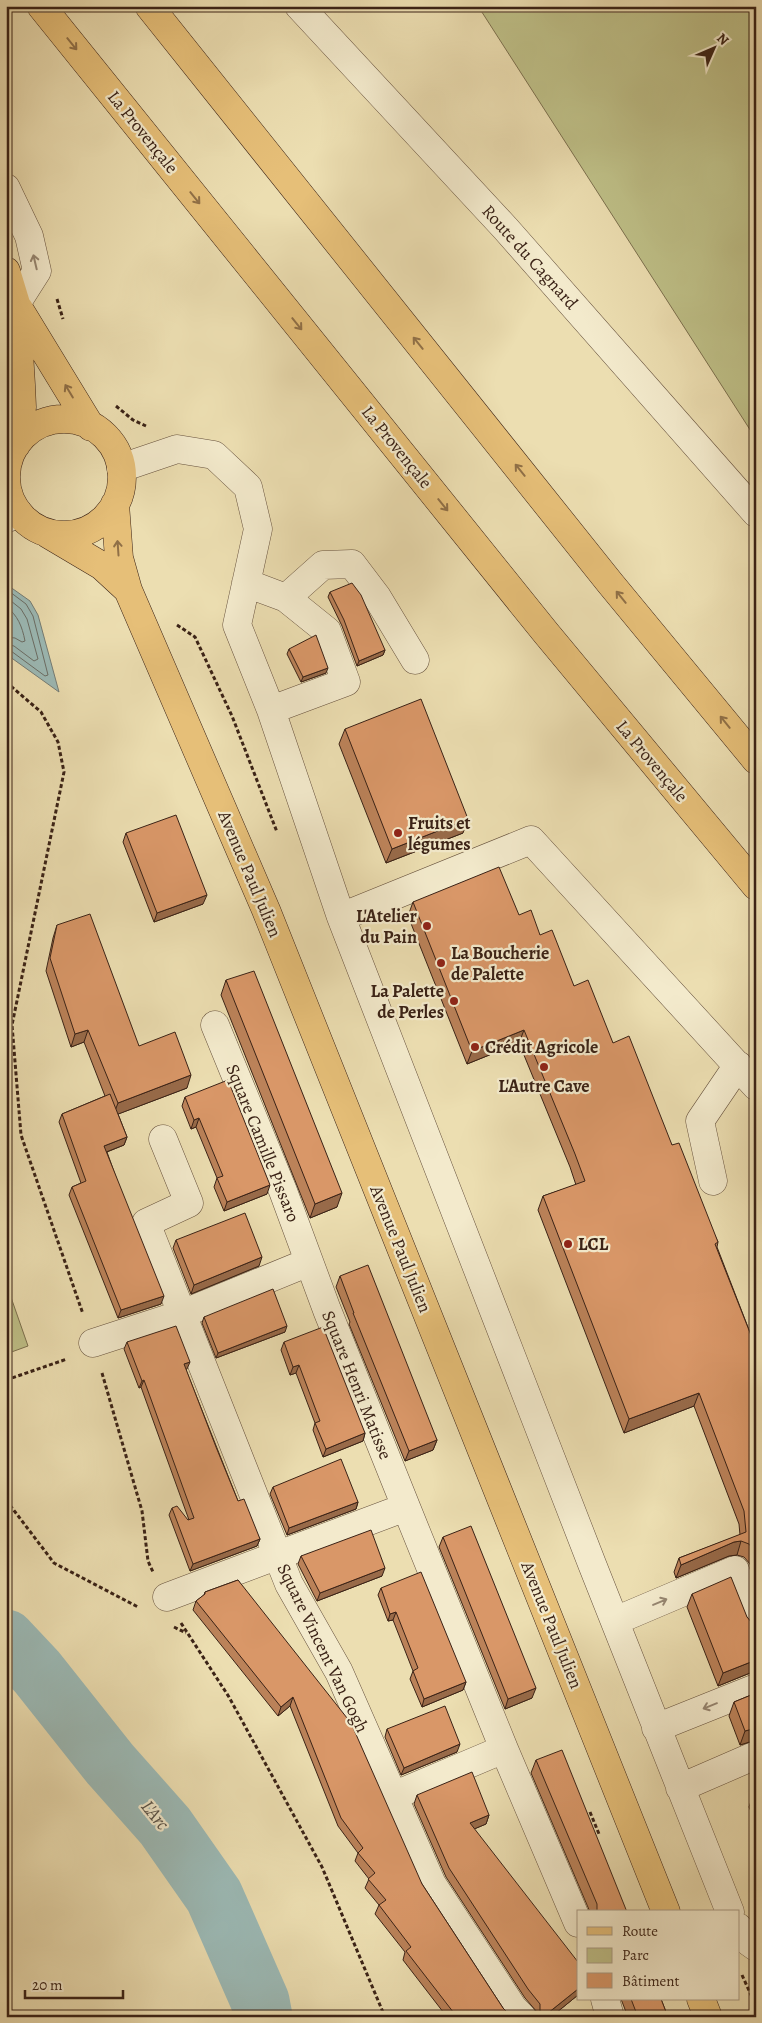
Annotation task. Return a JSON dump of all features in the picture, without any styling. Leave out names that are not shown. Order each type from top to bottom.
[{"type":"main road","name":"La Provençale","points":[[40,6],[546,633],[756,886]]},
{"type":"main road","points":[[149,6],[610,583],[756,760]]},
{"type":"main road","points":[[6,270],[11,299],[22,406],[16,444],[6,470],[12,515],[42,531],[58,535],[73,534],[84,532],[95,526],[115,504],[122,484],[121,468],[115,450],[109,441],[91,427],[78,421],[47,422],[32,429],[16,444]]},
{"type":"main road","points":[[11,299],[91,427]]},
{"type":"main road","name":"Avenue Paul Julien","points":[[115,504],[119,558],[128,590],[266,910],[665,1910]]},
{"type":"main road","name":"Avenue Paul Julien","points":[[42,531],[102,566],[128,590]]},
{"type":"main road","points":[[701,2000],[708,2017]]},
{"type":"street","name":"Route du Cagnard","points":[[299,6],[506,229],[756,513]]},
{"type":"street","points":[[6,188],[29,236],[37,272],[11,299]]},
{"type":"street","points":[[121,468],[177,449],[214,455],[248,487],[258,529],[237,626],[271,710],[342,917],[656,1728],[729,1910]]},
{"type":"street","points":[[286,598],[323,566],[352,564],[377,597],[414,660]]},
{"type":"street","points":[[246,583],[286,598],[327,631],[346,682],[271,710]]},
{"type":"street","points":[[342,917],[531,840],[747,1076],[700,1121],[713,1182]]},
{"type":"street","name":"Square Camille Pissaro","points":[[215,1024],[283,1191],[309,1262]]},
{"type":"street","points":[[163,1139],[189,1203],[146,1223],[278,1554]]},
{"type":"street","points":[[94,1343],[182,1314],[309,1262]]},
{"type":"street","name":"Square Henri Matisse","points":[[309,1262],[406,1507]]},
{"type":"street","points":[[156,1604],[278,1554],[406,1507],[504,1749],[577,1921]]},
{"type":"street","name":"Square Vincent Van Gogh","points":[[278,1554],[289,1584],[339,1672],[432,1884],[513,2008],[522,2017]]},
{"type":"street","points":[[615,1621],[735,1570],[756,1624]]},
{"type":"street","points":[[656,1728],[756,1688]]},
{"type":"street","points":[[393,1796],[504,1749]]},
{"type":"street","points":[[680,1788],[756,1755]]},
{"type":"street","points":[[740,1930],[749,1942],[756,1946]]},
{"type":"street","points":[[605,2000],[610,2017]]},
{"type":"path","points":[[55,292],[65,326]]},
{"type":"path","points":[[114,403],[133,420],[147,426],[159,455]]},
{"type":"path","points":[[6,1380],[68,1358]]},
{"type":"path","points":[[6,1500],[54,1563],[156,1604]]},
{"type":"path","points":[[170,1625],[187,1634]]},
{"type":"path","points":[[740,1971],[756,2006]]},
{"type":"green space","points":[[478,6],[756,6],[756,439]]},
{"type":"green space","points":[[6,1283],[28,1346],[6,1354]]},
{"type":"water","points":[[6,584],[30,601],[38,615],[59,692],[6,654]]},
{"type":"building","points":[[352,583],[361,595],[385,650],[359,661],[344,620],[330,592]]},
{"type":"building","points":[[316,635],[328,668],[303,677],[289,649]]},
{"type":"building","points":[[421,699],[468,819],[392,849],[345,729]]},
{"type":"building","points":[[176,815],[207,895],[157,913],[126,833]]},
{"type":"building","points":[[499,867],[519,915],[531,910],[540,935],[552,930],[574,986],[588,980],[613,1043],[629,1036],[672,1145],[679,1143],[718,1242],[715,1244],[756,1348],[756,1554],[749,1544],[741,1541],[734,1542],[681,1565],[679,1558],[746,1532],[744,1511],[699,1393],[629,1419],[543,1196],[585,1181],[524,1030],[472,1051],[413,902]]},
{"type":"building","points":[[90,914],[139,1046],[175,1032],[191,1075],[118,1103],[88,1030],[75,1034],[50,958],[57,925]]},
{"type":"building","points":[[254,971],[342,1193],[315,1204],[226,980]]},
{"type":"building","points":[[228,1080],[270,1185],[227,1202],[217,1178],[223,1176],[199,1118],[194,1120],[185,1097]]},
{"type":"building","points":[[110,1094],[127,1137],[104,1146],[164,1296],[121,1310],[72,1187],[86,1181],[62,1114]]},
{"type":"building","points":[[245,1213],[262,1257],[194,1285],[176,1240]]},
{"type":"building","points":[[368,1265],[437,1440],[409,1451],[340,1276]]},
{"type":"building","points":[[273,1289],[287,1326],[218,1353],[204,1317]]},
{"type":"building","points":[[176,1326],[190,1362],[184,1364],[216,1447],[238,1501],[244,1499],[260,1539],[193,1564],[172,1508],[177,1506],[188,1520],[194,1518],[144,1380],[142,1381],[127,1342]]},
{"type":"building","points":[[323,1327],[365,1433],[326,1449],[315,1423],[320,1421],[299,1365],[293,1367],[284,1342]]},
{"type":"building","points":[[341,1459],[358,1502],[289,1528],[273,1487]]},
{"type":"building","points":[[471,1526],[536,1688],[508,1699],[443,1537]]},
{"type":"building","points":[[371,1530],[385,1568],[320,1593],[301,1556]]},
{"type":"building","points":[[421,1572],[466,1682],[424,1699],[413,1671],[418,1668],[396,1612],[390,1614],[381,1588]]},
{"type":"building","points":[[731,1577],[747,1617],[756,1625],[756,1660],[723,1673],[692,1594]]},
{"type":"building","points":[[238,1580],[351,1723],[422,1884],[503,2008],[512,2017],[457,2017],[406,1951],[411,1947],[379,1905],[386,1900],[368,1879],[375,1873],[358,1853],[363,1848],[341,1818],[293,1697],[281,1707],[196,1601],[205,1592]]},
{"type":"building","points":[[756,1693],[756,1728],[745,1731],[734,1702]]},
{"type":"building","points":[[445,1706],[460,1744],[404,1768],[387,1729]]},
{"type":"building","points":[[562,1750],[626,1910],[597,1910],[597,1904],[536,1760]]},
{"type":"building","points":[[472,1772],[489,1815],[470,1823],[577,1961],[577,1990],[543,2017],[537,2017],[540,2012],[540,2004],[528,1989],[449,1868],[417,1795]]},
{"type":"building","points":[[631,2000],[661,2000],[668,2017],[638,2017]]},
{"type":"waterway","name":"L'Arc","points":[[6,1639],[37,1672],[110,1764],[165,1826],[214,1896],[260,2001],[263,2017]]},
{"type":"place","name":"Fruits et légumes","points":[[398,833]]},
{"type":"place","name":"L'Atelier du Pain","points":[[427,926]]},
{"type":"place","name":"La Boucherie de Palette","points":[[441,963]]},
{"type":"place","name":"La Palette de Perles","points":[[454,1001]]},
{"type":"place","name":"Crédit Agricole","points":[[475,1047]]},
{"type":"place","name":"L'Autre Cave","points":[[544,1067]]},
{"type":"place","name":"LCL","points":[[568,1244]]}]
